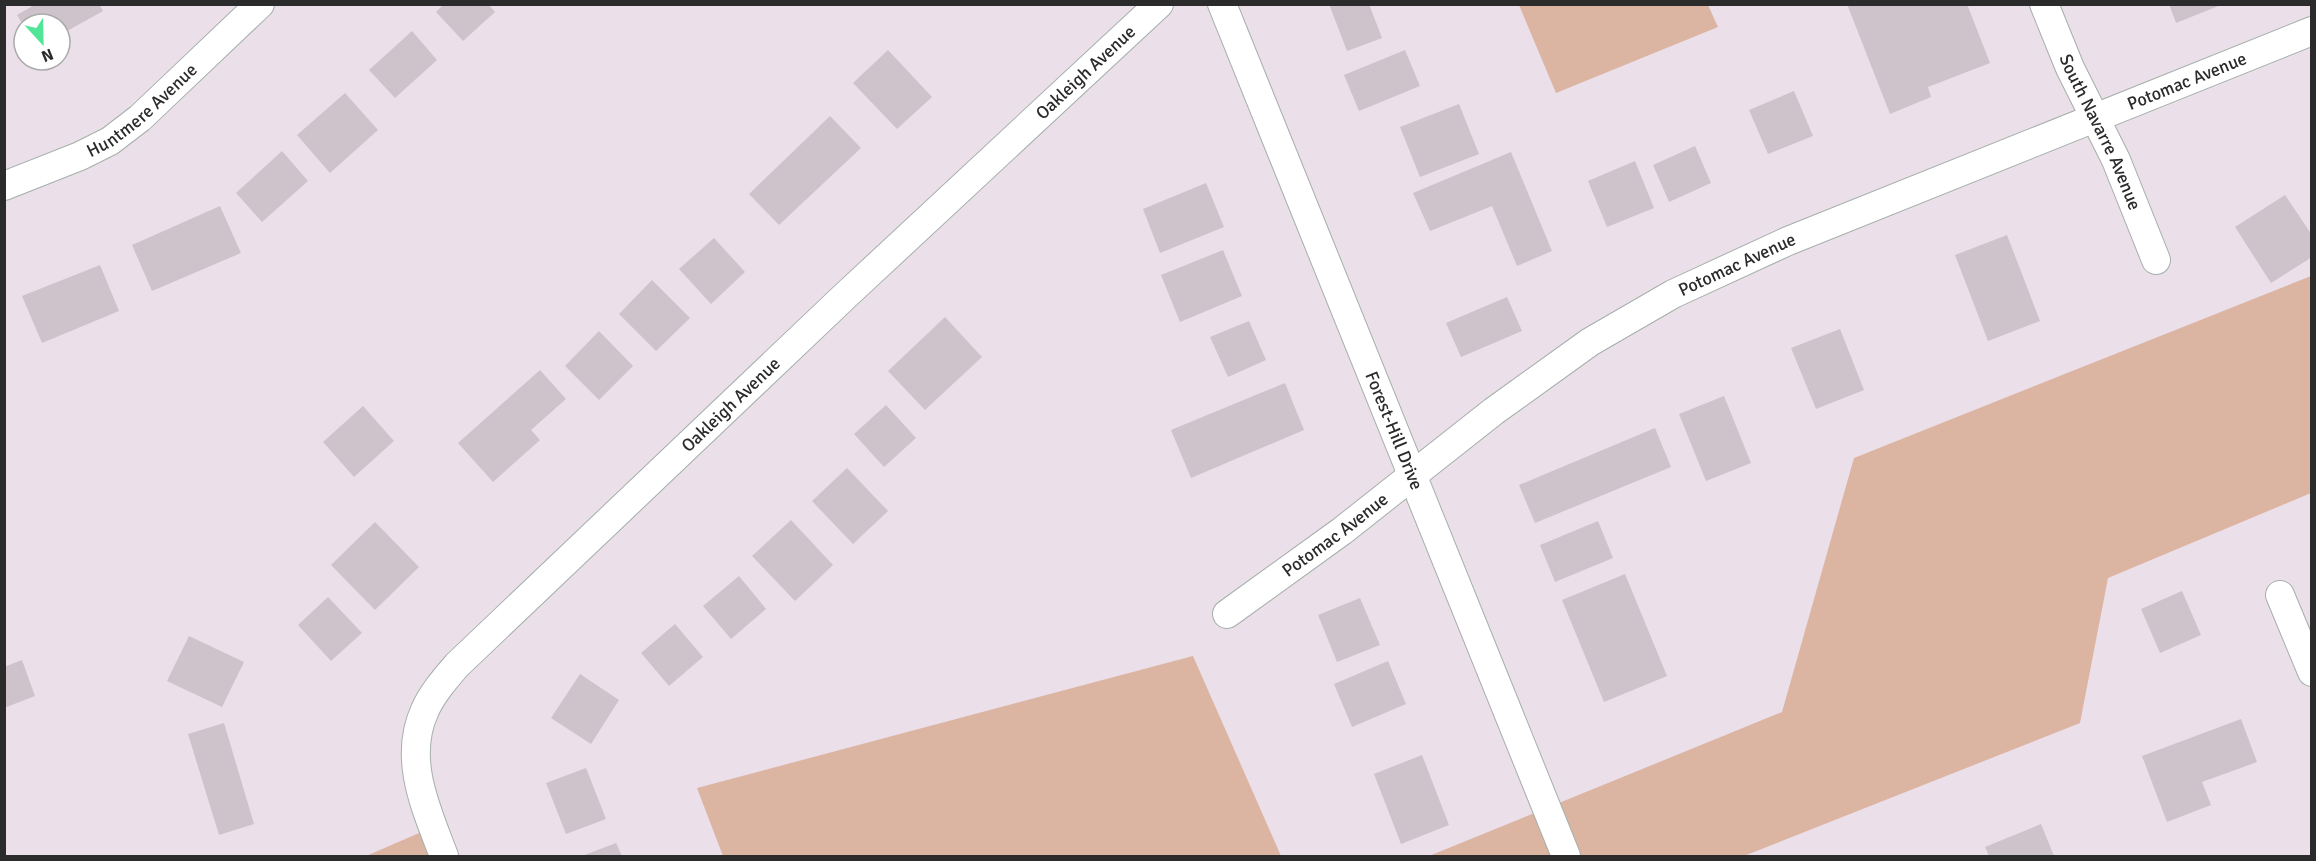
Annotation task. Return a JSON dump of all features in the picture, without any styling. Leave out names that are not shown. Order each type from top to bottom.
[{"type":"street","name":"Huntmere Avenue","points":[[4,186],[80,156],[110,141],[140,118],[260,4]]},
{"type":"street","name":"Oakleigh Avenue","points":[[444,856],[424,805],[415,765],[416,739],[424,711],[457,665],[845,296],[1159,4]]},
{"type":"street","name":"Forest-Hill Drive","points":[[1222,4],[1566,856]]},
{"type":"street","name":"South Navarre Avenue","points":[[2044,4],[2070,68],[2116,160],[2156,260]]},
{"type":"street","name":"Potomac Avenue","points":[[1227,614],[1342,531],[1494,411],[1590,342],[1673,294],[1788,241],[2312,31]]},
{"type":"street","points":[[2280,595],[2312,672]]},
{"type":"shaded area","points":[[1519,5],[1708,5],[1718,27],[1556,93]]},
{"type":"shaded area","points":[[2311,276],[2311,493],[2108,578],[2080,723],[1744,856],[1429,856],[1782,712],[1854,458]]},
{"type":"shaded area","points":[[1193,656],[1281,856],[723,856],[697,788]]},
{"type":"shaded area","points":[[433,827],[444,856],[366,856]]},
{"type":"building","points":[[36,4],[99,4],[103,11],[72,28],[72,12],[22,12]]},
{"type":"building","points":[[444,4],[488,4],[495,12],[463,41],[436,12]]},
{"type":"building","points":[[1329,4],[1369,4],[1382,38],[1347,51]]},
{"type":"building","points":[[1847,4],[1967,4],[1990,63],[1928,87],[1931,97],[1890,114]]},
{"type":"building","points":[[2169,4],[2221,4],[2221,5],[2176,23]]},
{"type":"building","points":[[412,31],[437,60],[395,98],[369,70]]},
{"type":"building","points":[[888,50],[932,97],[897,129],[853,83]]},
{"type":"building","points":[[1405,50],[1420,86],[1359,111],[1344,75]]},
{"type":"building","points":[[1794,91],[1813,136],[1768,154],[1749,110]]},
{"type":"building","points":[[345,93],[378,130],[330,173],[297,135]]},
{"type":"building","points":[[1459,104],[1479,154],[1420,177],[1400,127]]},
{"type":"building","points":[[830,116],[861,148],[779,225],[749,194]]},
{"type":"building","points":[[1695,146],[1711,183],[1669,202],[1653,165]]},
{"type":"building","points":[[282,151],[308,181],[262,222],[236,193]]},
{"type":"building","points":[[1511,152],[1552,251],[1517,266],[1492,206],[1430,231],[1413,193]]},
{"type":"building","points":[[1635,161],[1654,208],[1607,227],[1588,181]]},
{"type":"building","points":[[1206,183],[1224,227],[1160,253],[1143,209]]},
{"type":"building","points":[[2285,195],[2312,235],[2312,257],[2271,283],[2235,227]]},
{"type":"building","points":[[220,206],[241,253],[152,291],[132,245]]},
{"type":"building","points":[[2007,235],[2040,321],[1988,341],[1955,255]]},
{"type":"building","points":[[714,238],[745,272],[711,304],[679,269]]},
{"type":"building","points":[[1223,250],[1242,296],[1180,322],[1161,275]]},
{"type":"building","points":[[100,265],[119,311],[42,343],[22,296]]},
{"type":"building","points":[[652,280],[690,318],[656,351],[619,314]]},
{"type":"building","points":[[1507,297],[1522,331],[1461,357],[1446,323]]},
{"type":"building","points":[[945,317],[982,357],[925,410],[888,371]]},
{"type":"building","points":[[1249,321],[1266,360],[1228,377],[1210,337]]},
{"type":"building","points":[[1840,329],[1864,390],[1816,409],[1791,348]]},
{"type":"building","points":[[599,331],[633,366],[599,400],[565,366]]},
{"type":"building","points":[[540,370],[566,399],[531,430],[540,440],[493,482],[458,443]]},
{"type":"building","points":[[1285,383],[1304,430],[1191,478],[1171,430]]},
{"type":"building","points":[[1724,396],[1751,463],[1706,481],[1679,414]]},
{"type":"building","points":[[886,405],[916,438],[884,467],[854,434]]},
{"type":"building","points":[[363,406],[394,441],[354,477],[323,442]]},
{"type":"building","points":[[1655,428],[1671,467],[1535,523],[1519,485]]},
{"type":"building","points":[[847,468],[888,511],[853,544],[812,501]]},
{"type":"building","points":[[791,520],[833,565],[795,601],[752,556]]},
{"type":"building","points":[[1598,521],[1613,558],[1555,582],[1540,545]]},
{"type":"building","points":[[375,522],[419,567],[375,610],[331,565]]},
{"type":"building","points":[[1625,574],[1667,676],[1604,702],[1562,600]]},
{"type":"building","points":[[739,576],[766,609],[731,639],[703,606]]},
{"type":"building","points":[[2182,591],[2201,635],[2160,653],[2141,609]]},
{"type":"building","points":[[328,597],[362,633],[331,661],[298,625]]},
{"type":"building","points":[[1360,598],[1380,645],[1337,662],[1318,615]]},
{"type":"building","points":[[675,624],[703,657],[669,686],[641,653]]},
{"type":"building","points":[[189,636],[244,662],[222,707],[167,681]]},
{"type":"building","points":[[22,660],[35,696],[4,708],[4,667]]},
{"type":"building","points":[[1388,661],[1406,704],[1352,727],[1334,684]]},
{"type":"building","points":[[580,674],[619,700],[591,744],[551,718]]},
{"type":"building","points":[[2241,719],[2257,762],[2202,782],[2211,805],[2167,822],[2142,756]]},
{"type":"building","points":[[224,723],[254,824],[219,835],[188,734]]},
{"type":"building","points":[[1422,755],[1449,825],[1401,844],[1374,774]]},
{"type":"building","points":[[586,768],[606,819],[566,834],[546,783]]},
{"type":"building","points":[[2041,824],[2054,856],[1989,856],[1985,847]]},
{"type":"building","points":[[616,843],[622,856],[582,856]]}]
